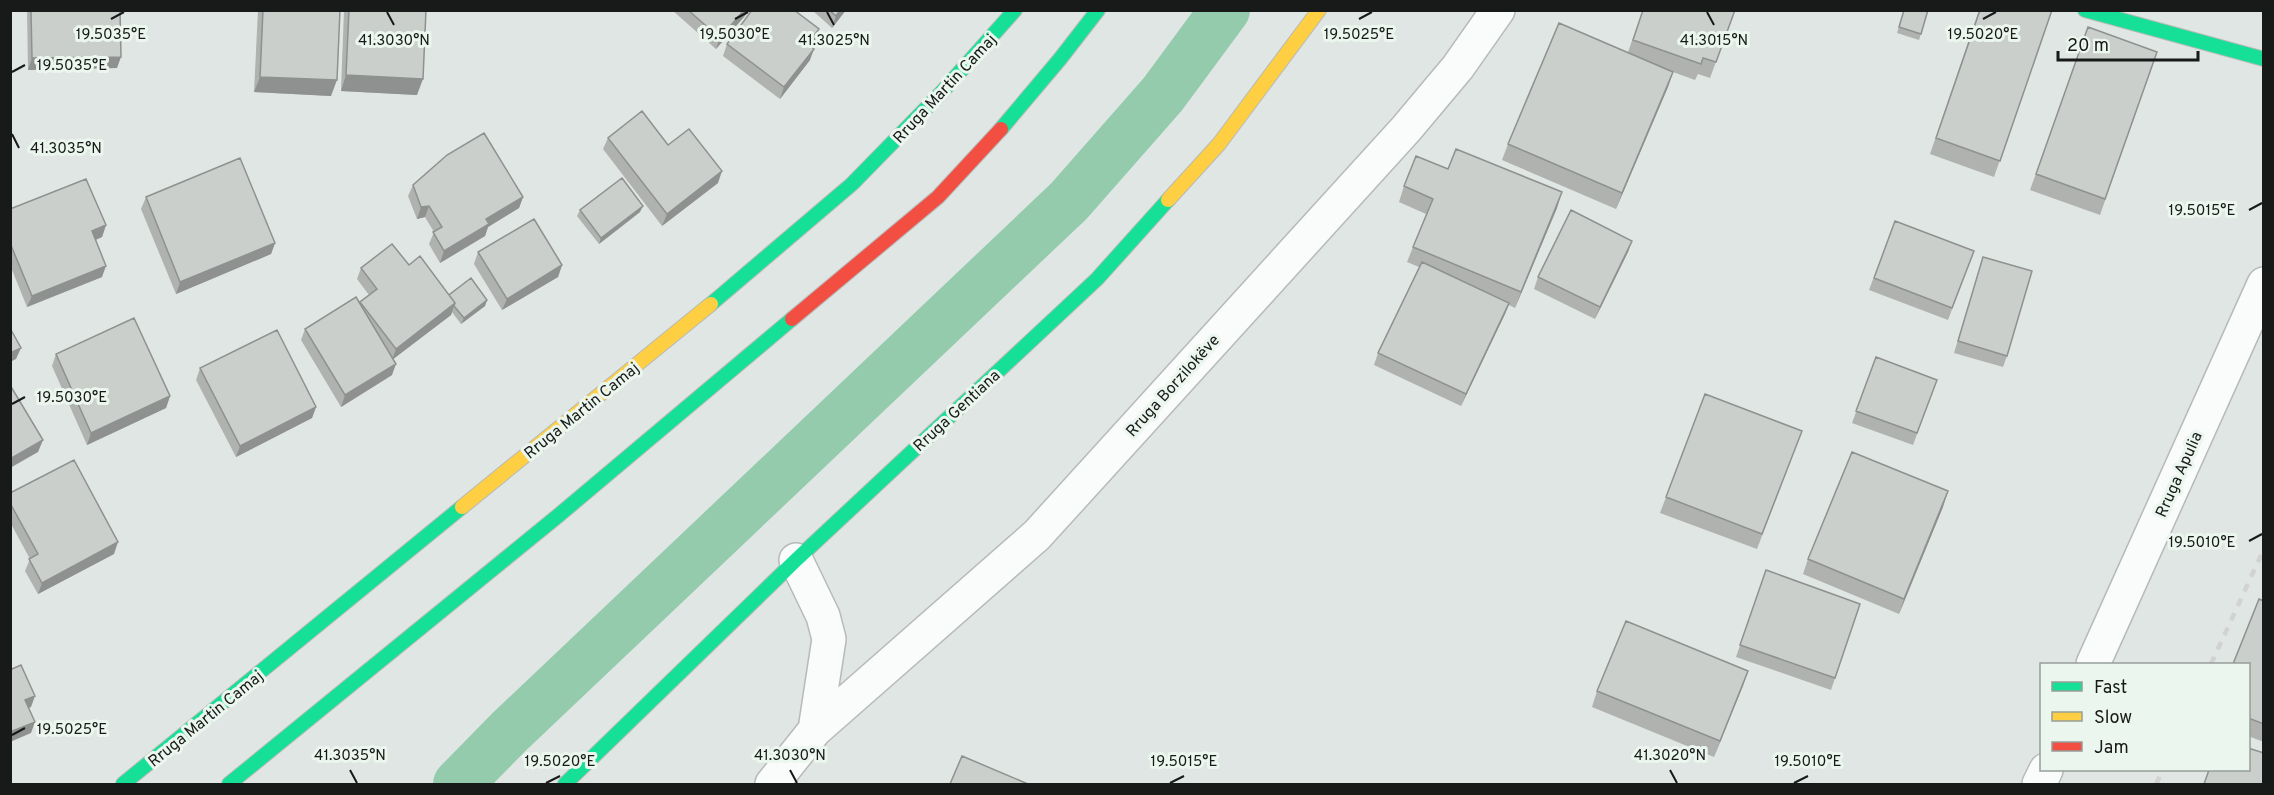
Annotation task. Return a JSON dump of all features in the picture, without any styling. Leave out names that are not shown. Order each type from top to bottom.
[{"type":"main road","name":"Rruga Martin Camaj","points":[[123,784],[739,281],[834,199],[941,93],[1015,10]]},
{"type":"main road","points":[[228,784],[559,515],[938,197],[993,140],[1064,56],[1098,10]]},
{"type":"main road","name":"Rruga Gentiana","points":[[565,784],[795,560],[1097,279],[1219,144],[1319,10]]},
{"type":"main road","points":[[2085,10],[2264,59]]},
{"type":"street","name":"Rruga Borzilokëve","points":[[772,784],[815,730],[1037,535],[1406,129],[1458,67],[1498,10]]},
{"type":"street","name":"Rruga Apulia","points":[[2093,663],[2264,284]]},
{"type":"street","name":"Rruga Borzilokëve","points":[[795,560],[823,616],[829,639],[815,730]]},
{"type":"building","points":[[31,10],[120,10],[121,57],[32,58]]},
{"type":"building","points":[[263,10],[340,10],[337,80],[260,77]]},
{"type":"building","points":[[349,10],[426,10],[423,79],[346,75]]},
{"type":"building","points":[[688,10],[744,10],[720,38]]},
{"type":"building","points":[[752,10],[794,10],[819,29],[808,44],[814,49],[784,87],[727,44]]},
{"type":"building","points":[[829,10],[840,10],[836,16]]},
{"type":"building","points":[[1643,10],[1735,10],[1716,62],[1703,58],[1701,64],[1633,40]]},
{"type":"building","points":[[1904,10],[1928,10],[1921,34],[1899,27]]},
{"type":"building","points":[[1980,10],[2052,10],[2000,161],[1936,138]]},
{"type":"building","points":[[1559,23],[1673,72],[1622,193],[1508,144]]},
{"type":"building","points":[[2088,27],[2157,52],[2105,199],[2036,174]]},
{"type":"building","points":[[642,111],[668,145],[689,129],[722,171],[667,214],[608,138]]},
{"type":"building","points":[[484,133],[523,197],[486,219],[489,224],[444,251],[433,232],[442,227],[429,206],[421,207],[413,185],[447,155]]},
{"type":"building","points":[[1456,149],[1562,192],[1521,292],[1413,247],[1433,199],[1404,186],[1416,156],[1448,169]]},
{"type":"building","points":[[240,158],[275,243],[180,282],[146,197]]},
{"type":"building","points":[[622,178],[643,206],[601,238],[580,210]]},
{"type":"building","points":[[86,179],[106,225],[92,231],[106,266],[32,296],[10,243],[10,209]]},
{"type":"building","points":[[1571,210],[1632,241],[1600,307],[1538,277]]},
{"type":"building","points":[[534,219],[562,265],[507,299],[478,252]]},
{"type":"building","points":[[1895,221],[1974,251],[1952,308],[1874,278]]},
{"type":"building","points":[[392,244],[409,265],[420,256],[455,303],[396,349],[360,302],[377,289],[361,268]]},
{"type":"building","points":[[1983,257],[2032,271],[2007,356],[1958,341]]},
{"type":"building","points":[[1422,262],[1509,303],[1466,394],[1378,353]]},
{"type":"building","points":[[471,278],[487,300],[464,318],[454,306],[455,303],[449,295]]},
{"type":"building","points":[[356,297],[396,364],[345,395],[305,329]]},
{"type":"building","points":[[134,318],[170,396],[91,433],[56,354]]},
{"type":"building","points":[[10,328],[21,348],[10,353]]},
{"type":"building","points":[[277,330],[316,407],[240,446],[200,368]]},
{"type":"building","points":[[1876,357],[1937,380],[1917,433],[1856,411]]},
{"type":"building","points":[[10,385],[43,440],[10,459]]},
{"type":"building","points":[[1705,394],[1802,431],[1762,534],[1666,497]]},
{"type":"building","points":[[1852,452],[1948,491],[1904,599],[1808,559]]},
{"type":"building","points":[[74,460],[118,542],[42,583],[29,559],[38,554],[10,503],[10,493]]},
{"type":"building","points":[[1766,570],[1860,604],[1835,678],[1740,645]]},
{"type":"building","points":[[2259,599],[2264,601],[2264,724],[2250,719],[2250,663],[2233,663]]},
{"type":"building","points":[[1626,621],[1748,671],[1720,741],[1597,691]]},
{"type":"building","points":[[21,665],[35,696],[25,700],[35,722],[10,732],[10,666],[12,669]]},
{"type":"building","points":[[2250,749],[2264,753],[2264,784],[2204,784],[2209,771],[2250,771]]},
{"type":"building","points":[[962,756],[1028,784],[950,784]]},
{"type":"waterway","points":[[458,784],[509,732],[1069,201],[1163,94],[1225,10]]},
{"type":"railway","points":[[2211,663],[2264,549]]},
{"type":"railway","points":[[2156,784],[2162,771]]},
{"type":"traffic: fast","points":[[711,304],[852,184],[941,93],[1015,10]]},
{"type":"traffic: fast","points":[[1001,129],[1098,10]]},
{"type":"traffic: fast","points":[[2085,10],[2264,59]]},
{"type":"traffic: fast","points":[[565,784],[796,560],[1097,279],[1168,200]]},
{"type":"traffic: fast","points":[[229,784],[559,515],[792,319]]},
{"type":"traffic: fast","points":[[123,784],[462,507]]},
{"type":"traffic: slow","points":[[1168,200],[1219,144],[1319,10]]},
{"type":"traffic: slow","points":[[462,507],[711,304]]},
{"type":"traffic: jam","points":[[792,319],[938,197],[1001,129]]}]
